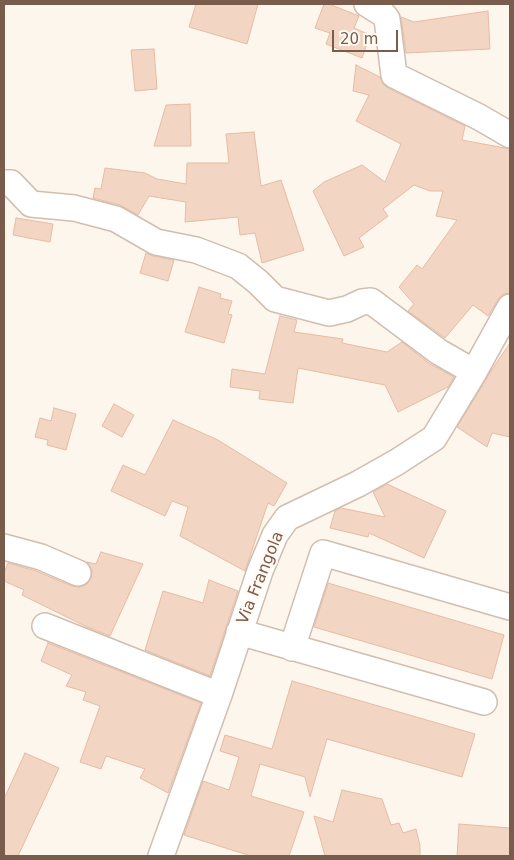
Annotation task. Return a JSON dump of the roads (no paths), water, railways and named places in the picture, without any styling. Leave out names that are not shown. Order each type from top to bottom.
[{"type":"street","points":[[367,4],[383,14],[387,19],[394,75],[479,117],[510,135]]},
{"type":"street","points":[[4,183],[11,183],[31,204],[74,208],[116,219],[156,242],[196,250],[238,266],[275,299],[329,313],[347,310],[362,302],[371,301],[439,352],[474,372]]},
{"type":"street","name":"Via Frangola","points":[[160,856],[275,535],[287,518],[358,484],[434,438],[510,307]]},
{"type":"street","points":[[4,547],[42,557],[78,573]]},
{"type":"street","points":[[292,648],[322,553],[510,607]]},
{"type":"street","points":[[45,626],[219,695]]},
{"type":"street","points":[[239,632],[484,702]]}]
